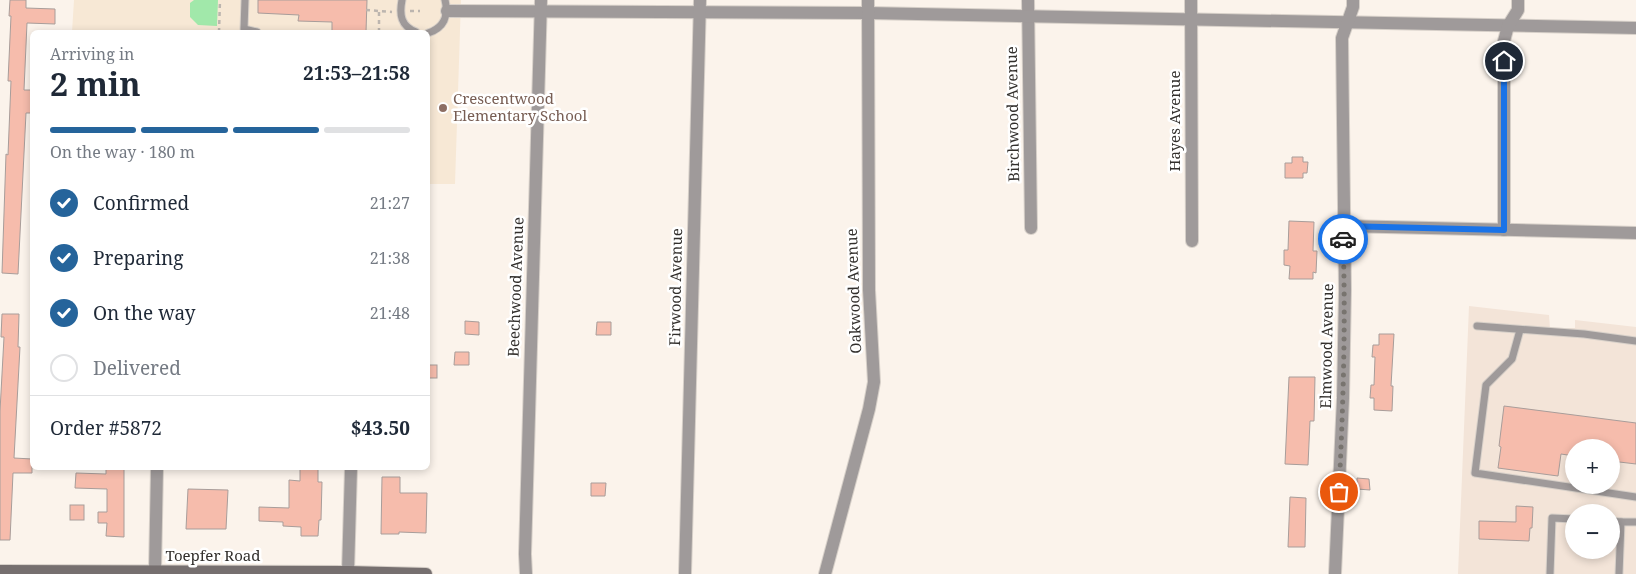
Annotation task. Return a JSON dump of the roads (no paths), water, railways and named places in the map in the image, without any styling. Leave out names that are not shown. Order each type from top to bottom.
[{"type":"street","name":"Birchwood Avenue","points":[[1028,0],[1031,228]]},
{"type":"street","name":"Hayes Avenue","points":[[1191,0],[1192,241]]},
{"type":"street","name":"Elmwood Avenue","points":[[1335,574],[1343,398],[1345,290],[1342,38],[1346,22],[1353,7],[1353,0]]},
{"type":"street","points":[[1504,230],[1504,41],[1508,26],[1518,10],[1518,0]]},
{"type":"street","points":[[446,5],[868,6],[1028,17],[1191,18],[1636,28]]},
{"type":"street","name":"Beechwood Avenue","points":[[526,574],[525,544],[541,5]]},
{"type":"street","name":"Firwood Avenue","points":[[685,574],[700,6]]},
{"type":"street","name":"Oakwood Avenue","points":[[825,574],[869,409],[874,382],[868,290],[868,6]]},
{"type":"street","points":[[1343,226],[1636,233]]},
{"type":"street","points":[[155,572],[157,470]]},
{"type":"street","points":[[348,572],[351,470]]},
{"type":"street","name":"Toepfer Road","points":[[0,571],[426,574]]},
{"type":"lane","points":[[245,0],[244,29],[248,30]]},
{"type":"lane","points":[[402,0],[400,12],[402,21],[411,30]]},
{"type":"lane","points":[[430,33],[438,29],[445,21],[446,5]]},
{"type":"lane","points":[[1477,326],[1584,334],[1636,341]]},
{"type":"lane","points":[[1520,330],[1512,359],[1486,384],[1475,473],[1636,497]]},
{"type":"lane","points":[[1550,574],[1552,518],[1565,519]]},
{"type":"lane","points":[[1619,574],[1621,522],[1636,522]]},
{"type":"place","name":"Crescentwood Elementary School","points":[[443,108]]}]
